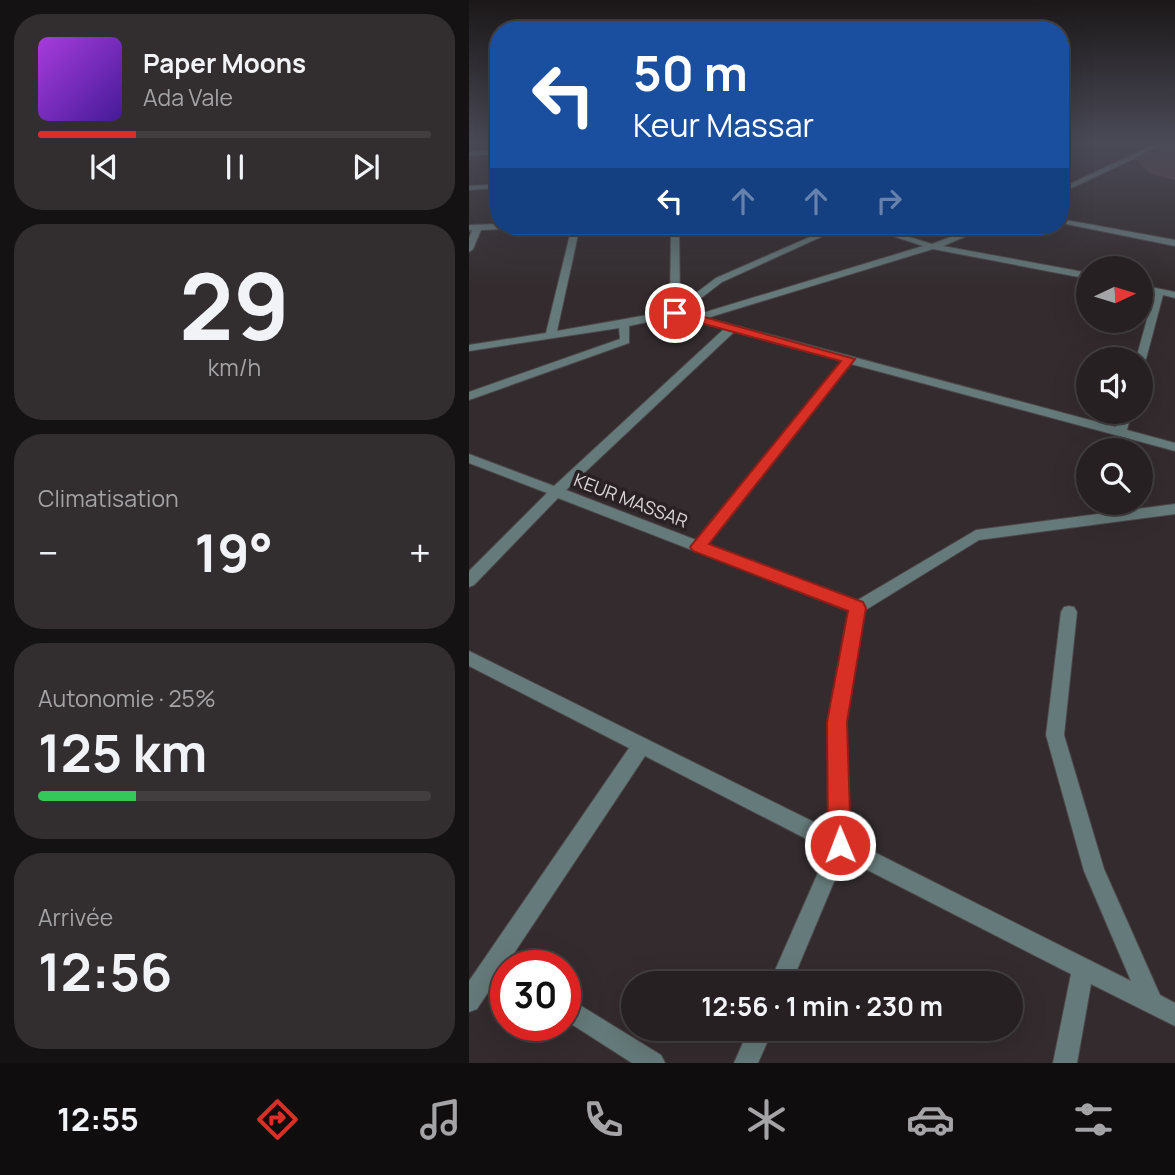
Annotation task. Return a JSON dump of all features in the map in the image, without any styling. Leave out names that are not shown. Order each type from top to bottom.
[{"type":"street","points":[[1069,223],[1175,243]]},
{"type":"street","points":[[469,249],[474,228]]},
{"type":"street","points":[[551,334],[574,235]]},
{"type":"street","points":[[675,235],[675,313]]},
{"type":"street","points":[[469,348],[624,324],[675,313],[719,280],[821,235]]},
{"type":"street","points":[[895,235],[931,246],[1076,274]]},
{"type":"street","points":[[696,318],[961,235]]},
{"type":"street","points":[[1153,291],[1175,295]]},
{"type":"street","points":[[1144,347],[1159,292]]},
{"type":"street","points":[[675,313],[1175,447]]},
{"type":"street","points":[[469,396],[625,341],[624,324]]},
{"type":"street","points":[[469,581],[556,492],[732,328]]},
{"type":"street","points":[[698,547],[849,359]]},
{"type":"street","points":[[1121,432],[1123,424]]},
{"type":"street","name":"KEUR MASSAR","points":[[469,458],[857,608]]},
{"type":"street","points":[[786,971],[840,845],[837,722],[857,608],[976,535],[1175,509]]},
{"type":"street","points":[[1069,612],[1055,735],[1094,871],[1152,1003]]},
{"type":"street","points":[[471,661],[1175,1015]]},
{"type":"street","points":[[511,950],[642,745]]},
{"type":"street","points":[[1065,1063],[1083,968]]},
{"type":"street","points":[[469,1001],[490,977]]},
{"type":"street","points":[[581,1017],[653,1063]]},
{"type":"street","points":[[746,1063],[756,1041]]},
{"type":"route","points":[[675,313],[849,359],[698,547],[857,608],[837,722],[840,845]]}]
